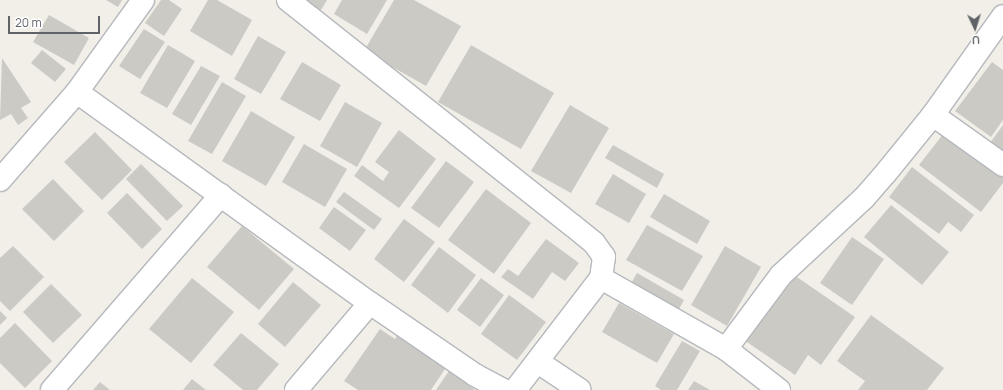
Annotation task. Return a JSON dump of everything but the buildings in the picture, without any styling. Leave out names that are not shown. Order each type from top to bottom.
[{"type":"street","points":[[0,180],[77,92],[143,0]]},
{"type":"street","points":[[288,0],[594,243],[604,257],[601,278],[515,390]]},
{"type":"street","points":[[726,349],[781,275],[864,198],[933,115],[1003,16]]},
{"type":"street","points":[[77,92],[370,303],[475,375],[503,390]]},
{"type":"street","points":[[933,115],[1003,165]]},
{"type":"street","points":[[52,390],[221,195]]},
{"type":"street","points":[[601,278],[726,349],[779,390]]},
{"type":"street","points":[[296,390],[370,303]]},
{"type":"street","points":[[538,362],[580,390]]}]
